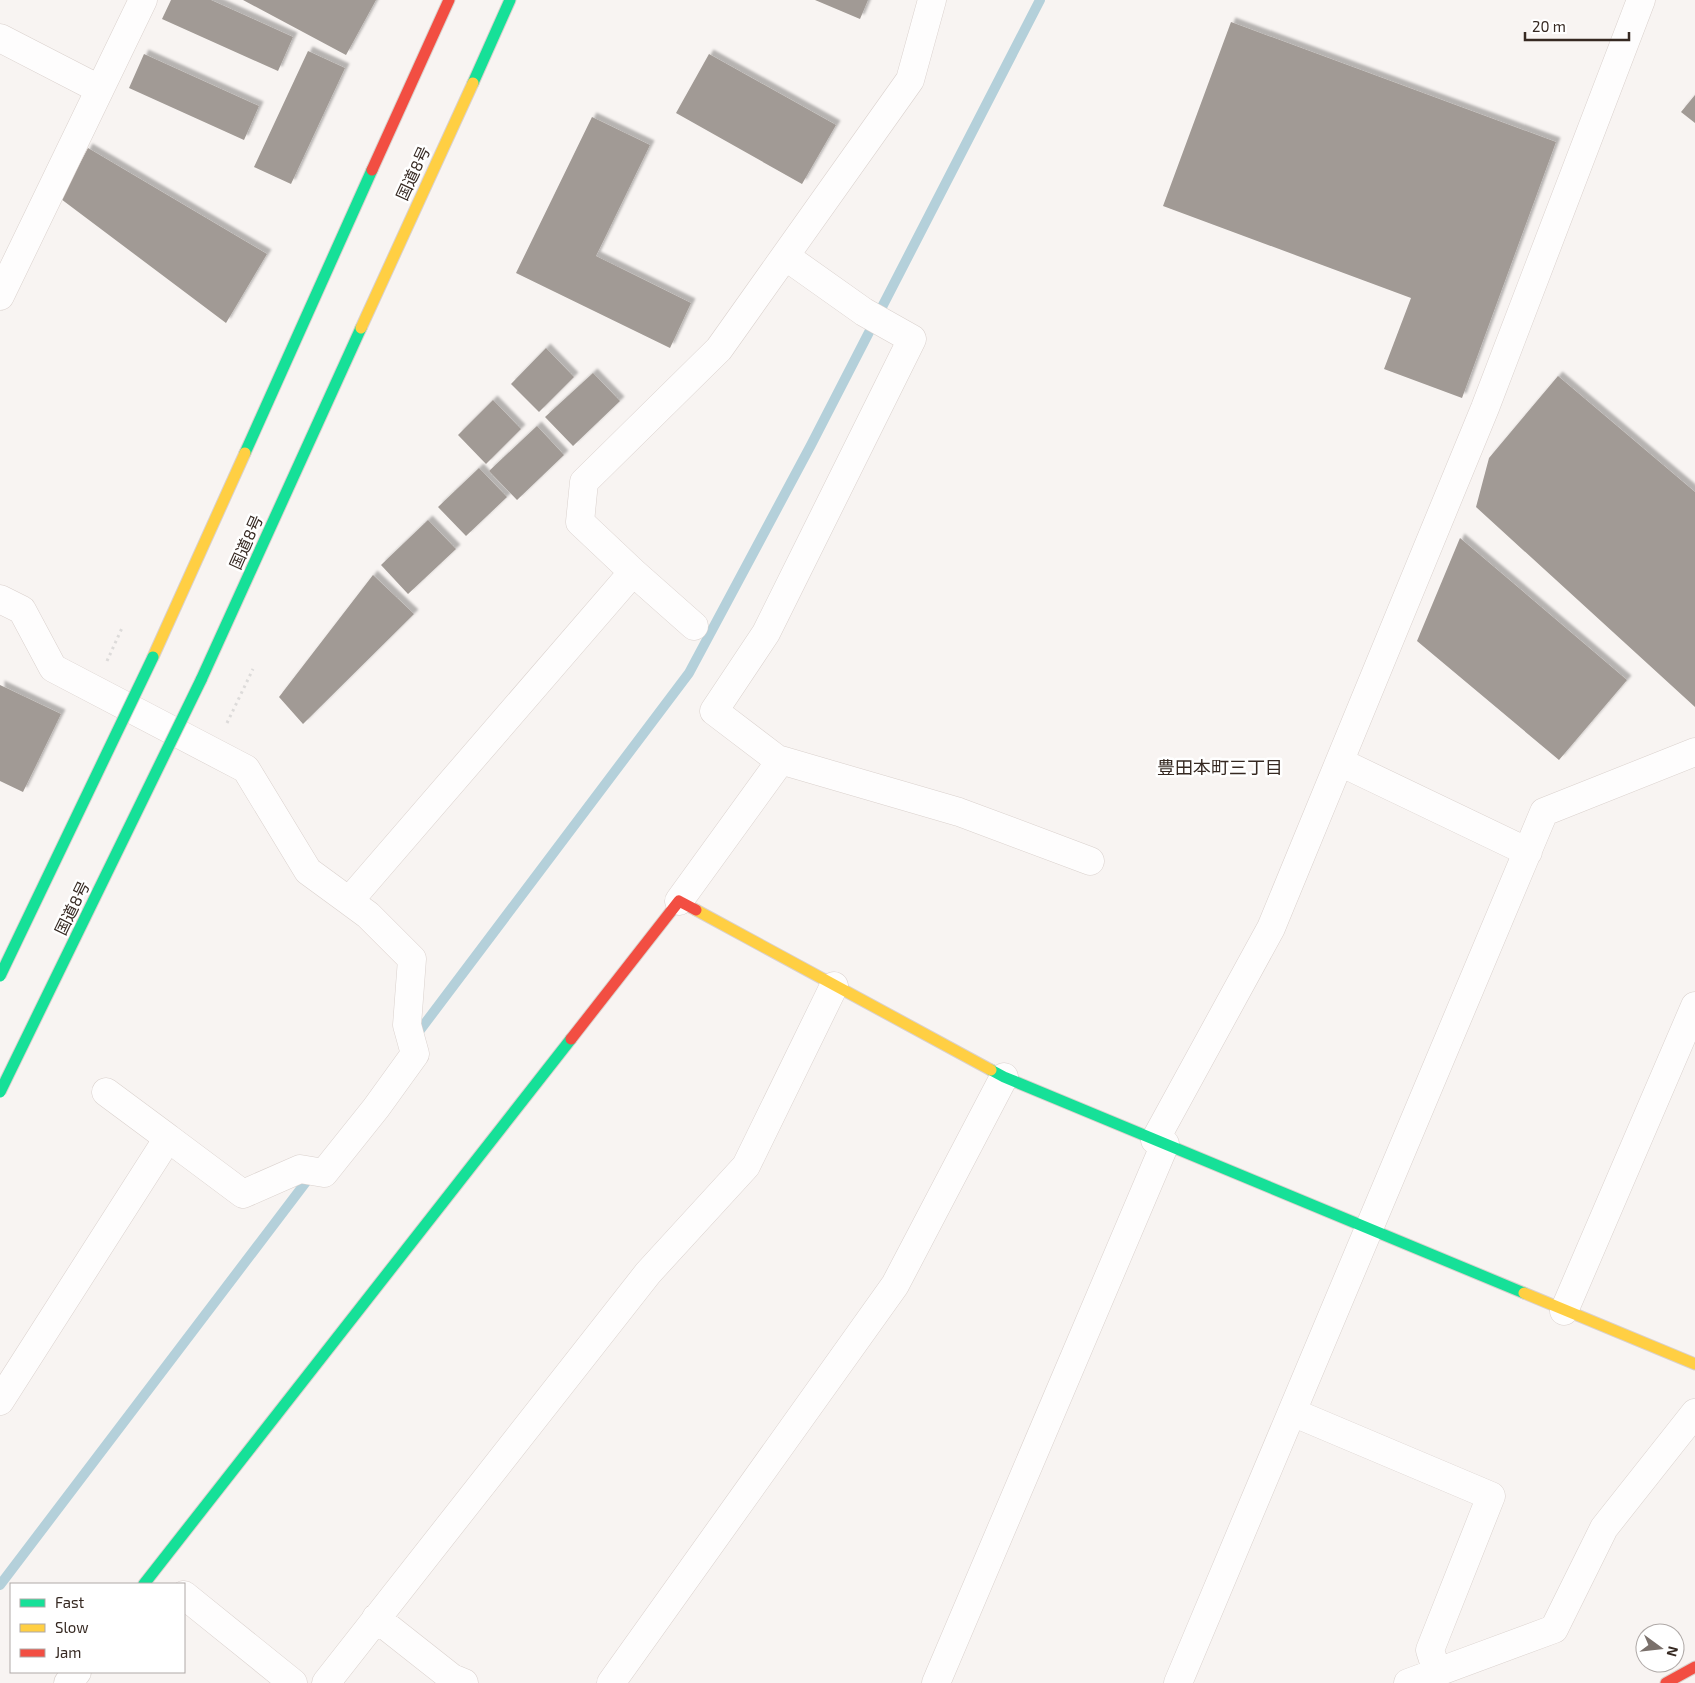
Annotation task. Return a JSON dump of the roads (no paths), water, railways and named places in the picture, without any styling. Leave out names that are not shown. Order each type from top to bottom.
[{"type":"main road","points":[[0,976],[154,657],[449,0]]},
{"type":"main road","name":"国道8号","points":[[0,1092],[201,680],[510,0]]},
{"type":"main road","points":[[156,1580],[679,902],[1004,1077],[1695,1364]]},
{"type":"main road","points":[[1666,1683],[1695,1667]]},
{"type":"street","points":[[0,296],[143,0]]},
{"type":"street","points":[[694,626],[580,522],[584,482],[719,349],[910,80],[932,0]]},
{"type":"street","points":[[936,1683],[1160,1142],[1271,928],[1485,408],[1641,0]]},
{"type":"street","points":[[0,38],[99,89]]},
{"type":"street","points":[[786,256],[864,312],[912,339],[766,633],[714,711],[777,759],[959,812],[1090,861]]},
{"type":"street","points":[[349,901],[633,572]]},
{"type":"street","points":[[0,599],[22,610],[52,668],[246,769],[308,871],[368,915],[412,959],[408,1025],[415,1054],[376,1108],[324,1173],[300,1169],[244,1194],[106,1092]]},
{"type":"street","points":[[1178,1683],[1544,812],[1695,752]]},
{"type":"street","points":[[679,902],[776,767],[777,759]]},
{"type":"street","points":[[1340,762],[1528,852]]},
{"type":"street","points":[[326,1683],[648,1273],[746,1166],[834,986]]},
{"type":"street","points":[[1564,1311],[1695,1006]]},
{"type":"street","points":[[611,1683],[895,1285],[1004,1077]]},
{"type":"street","points":[[0,1401],[168,1138]]},
{"type":"street","points":[[1292,1412],[1491,1496],[1430,1650],[1437,1672]]},
{"type":"street","points":[[1408,1683],[1554,1629],[1604,1528],[1695,1413]]},
{"type":"street","points":[[185,1596],[293,1683]]},
{"type":"street","points":[[376,1618],[452,1678],[464,1683]]},
{"type":"street","points":[[68,1683],[76,1673]]},
{"type":"waterway","points":[[414,1038],[689,673],[811,445],[1040,0]]},
{"type":"waterway","points":[[0,1585],[312,1174]]},
{"type":"district","name":"豊田本町三丁目","points":[[1220,768]]}]
